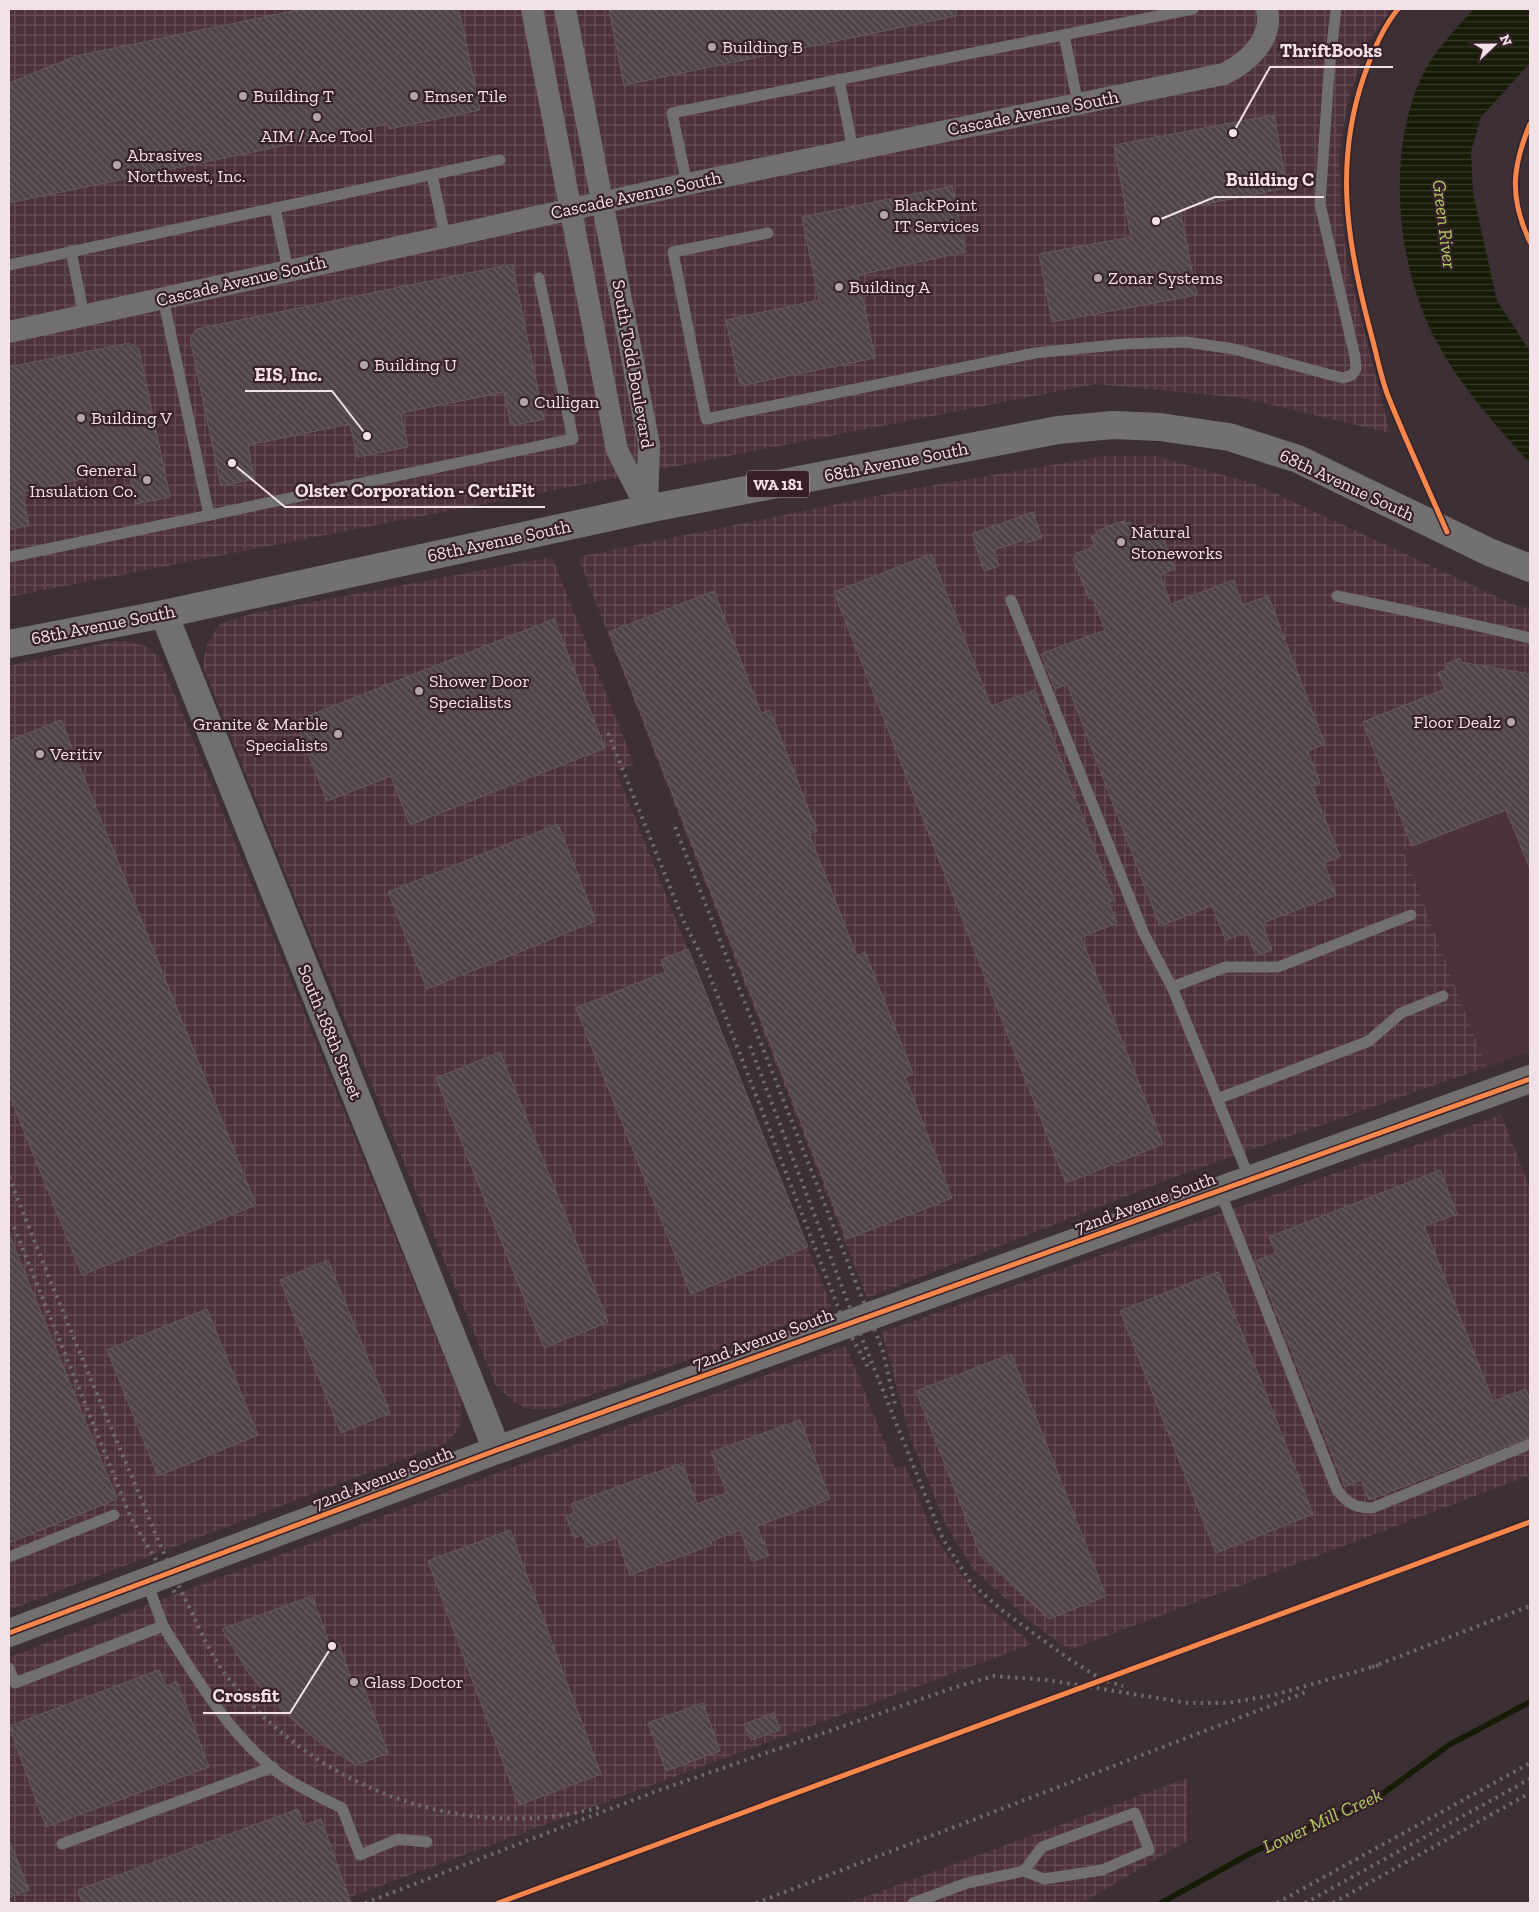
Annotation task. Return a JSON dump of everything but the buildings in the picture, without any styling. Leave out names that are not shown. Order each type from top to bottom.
[{"type":"main road","name":"68th Avenue South","points":[[9,644],[164,614],[647,509],[1058,430],[1113,425],[1160,427],[1229,437],[1298,459],[1489,552],[1530,568]]},
{"type":"street","name":"South Todd Boulevard","points":[[532,9],[572,208],[617,450],[647,509]]},
{"type":"street","name":"South Todd Boulevard","points":[[565,9],[604,202],[649,445],[647,509]]},
{"type":"street","name":"Cascade Avenue South","points":[[9,332],[572,208],[1224,74],[1244,64],[1258,49],[1264,36],[1268,9]]},
{"type":"street","name":"South 188th Street","points":[[164,614],[497,1450]]},
{"type":"street","name":"72nd Avenue South","points":[[9,1633],[497,1450],[1530,1079]]},
{"type":"lane","points":[[687,184],[672,113],[1193,9]]},
{"type":"lane","points":[[768,233],[673,252],[706,419],[1035,353],[1125,344],[1186,342],[1234,349],[1343,378],[1352,375],[1356,369],[1355,357],[1320,204],[1329,72],[1336,9]]},
{"type":"lane","points":[[1064,34],[1078,104]]},
{"type":"lane","points":[[839,79],[853,150]]},
{"type":"lane","points":[[9,265],[500,160]]},
{"type":"lane","points":[[432,175],[445,236]]},
{"type":"lane","points":[[275,208],[288,270]]},
{"type":"lane","points":[[71,251],[84,316]]},
{"type":"lane","points":[[9,557],[573,439],[538,278]]},
{"type":"lane","points":[[163,298],[209,515]]},
{"type":"lane","points":[[1337,596],[1438,618],[1464,621],[1530,638]]},
{"type":"lane","points":[[1011,600],[1144,934],[1172,987],[1250,1180]]},
{"type":"lane","points":[[1172,987],[1226,967],[1278,967],[1411,915]]},
{"type":"lane","points":[[1217,1098],[1369,1041],[1401,1013],[1443,996]]},
{"type":"lane","points":[[1220,1191],[1337,1490],[1346,1501],[1357,1508],[1372,1508],[1530,1444]]},
{"type":"lane","points":[[9,1557],[114,1515]]},
{"type":"lane","points":[[147,1582],[163,1626],[202,1688],[221,1714],[243,1740],[273,1767],[316,1796],[342,1808],[360,1855],[398,1839],[427,1842]]},
{"type":"lane","points":[[9,1668],[15,1684],[163,1626]]},
{"type":"lane","points":[[62,1844],[273,1767]]},
{"type":"lane","points":[[913,1903],[967,1883],[1024,1870],[1044,1879],[1102,1870],[1149,1850],[1135,1812],[1042,1847],[1024,1870]]},
{"type":"shaded area","points":[[9,9],[1392,9],[1370,39],[1363,53],[1347,106],[1339,157],[1341,207],[1347,263],[1390,433],[1243,398],[1096,384],[9,597]]},
{"type":"shaded area","points":[[1104,456],[1155,456],[1255,484],[1515,605],[1530,609],[1530,799],[1403,850],[1486,1067],[1180,1175],[867,1298],[578,557],[911,489]]},
{"type":"shaded area","points":[[552,557],[634,764],[616,771],[832,1308],[552,1409],[529,1409],[514,1402],[496,1386],[295,898],[203,666],[207,643],[220,624],[254,613]]},
{"type":"shaded area","points":[[128,641],[148,647],[160,659],[462,1401],[459,1429],[446,1443],[9,1610],[9,666],[109,642]]},
{"type":"shaded area","points":[[1530,799],[1530,1052],[1486,1067],[1403,850]]},
{"type":"shaded area","points":[[1501,1115],[1530,1188],[1530,1475],[1070,1650],[1033,1624],[973,1569],[946,1525],[911,1440],[882,1332]]},
{"type":"shaded area","points":[[846,1346],[895,1468],[905,1466],[935,1538],[981,1601],[1032,1644],[334,1903],[9,1903],[9,1657],[508,1469]]},
{"type":"shaded area","points":[[1187,1778],[1187,1841],[1082,1903],[849,1903]]},
{"type":"water","name":"Green River","points":[[1474,9],[1530,9],[1530,63],[1481,117],[1471,152],[1473,193],[1497,301],[1530,351],[1530,463],[1476,401],[1442,351],[1420,304],[1410,272],[1404,239],[1400,206],[1400,172],[1403,139],[1410,108],[1426,68],[1445,42]]},
{"type":"waterway","name":"Lower Mill Creek","points":[[1161,1903],[1253,1852],[1381,1795],[1449,1745],[1530,1702]]},
{"type":"railway","points":[[608,733],[684,922],[704,961],[845,1325],[868,1367]]},
{"type":"railway","points":[[675,827],[883,1351],[895,1404]]},
{"type":"railway","points":[[750,1046],[855,1321],[943,1539],[971,1583],[1003,1611],[1069,1659],[1103,1680],[1123,1686]]},
{"type":"railway","points":[[9,1177],[90,1377],[179,1586],[216,1661],[261,1714],[301,1748],[346,1776],[394,1797],[444,1811],[496,1818],[549,1817],[601,1807]]},
{"type":"railway","points":[[14,1227],[131,1518],[177,1596]]},
{"type":"railway","points":[[1372,1667],[1530,1606]]},
{"type":"railway","points":[[365,1903],[654,1792],[953,1688],[994,1676],[1047,1680],[1188,1703],[1228,1703],[1274,1695],[1379,1665]]},
{"type":"railway","points":[[756,1903],[1309,1691]]},
{"type":"railway","points":[[1277,1903],[1530,1763]]},
{"type":"railway","points":[[1305,1903],[1530,1779]]},
{"type":"railway","points":[[1333,1903],[1530,1793]]},
{"type":"cycle path","points":[[1398,9],[1382,32],[1374,50],[1355,108],[1349,140],[1347,203],[1355,266],[1383,380],[1402,430],[1447,532]]},
{"type":"cycle path","points":[[1530,124],[1519,154],[1515,183],[1519,211],[1530,242]]},
{"type":"cycle path","points":[[9,1633],[497,1450],[1530,1079]]},
{"type":"cycle path","points":[[498,1903],[1530,1522]]},
{"type":"place","name":"Building B","points":[[712,47]]},
{"type":"place","name":"Building T","points":[[243,96]]},
{"type":"place","name":"Emser Tile","points":[[414,96]]},
{"type":"place","name":"AIM / Ace Tool","points":[[317,117]]},
{"type":"place","name":"ThriftBooks","points":[[1233,133]]},
{"type":"place","name":"Abrasives Northwest, Inc.","points":[[117,165]]},
{"type":"place","name":"BlackPoint IT Services","points":[[884,215]]},
{"type":"place","name":"Building C","points":[[1156,221]]},
{"type":"place","name":"Zonar Systems","points":[[1098,278]]},
{"type":"place","name":"Building A","points":[[839,287]]},
{"type":"place","name":"Building U","points":[[364,365]]},
{"type":"place","name":"Culligan","points":[[524,402]]},
{"type":"place","name":"Building V","points":[[81,418]]},
{"type":"place","name":"EIS, Inc.","points":[[367,436]]},
{"type":"place","name":"Olster Corporation - CertiFit","points":[[232,463]]},
{"type":"place","name":"General Insulation Co.","points":[[147,480]]},
{"type":"place","name":"Natural Stoneworks","points":[[1121,542]]},
{"type":"place","name":"Shower Door Specialists","points":[[419,691]]},
{"type":"place","name":"Floor Dealz","points":[[1511,722]]},
{"type":"place","name":"Granite & Marble Specialists","points":[[338,734]]},
{"type":"place","name":"Veritiv","points":[[40,754]]},
{"type":"place","name":"Crossfit","points":[[332,1646]]},
{"type":"place","name":"Glass Doctor","points":[[354,1682]]}]
